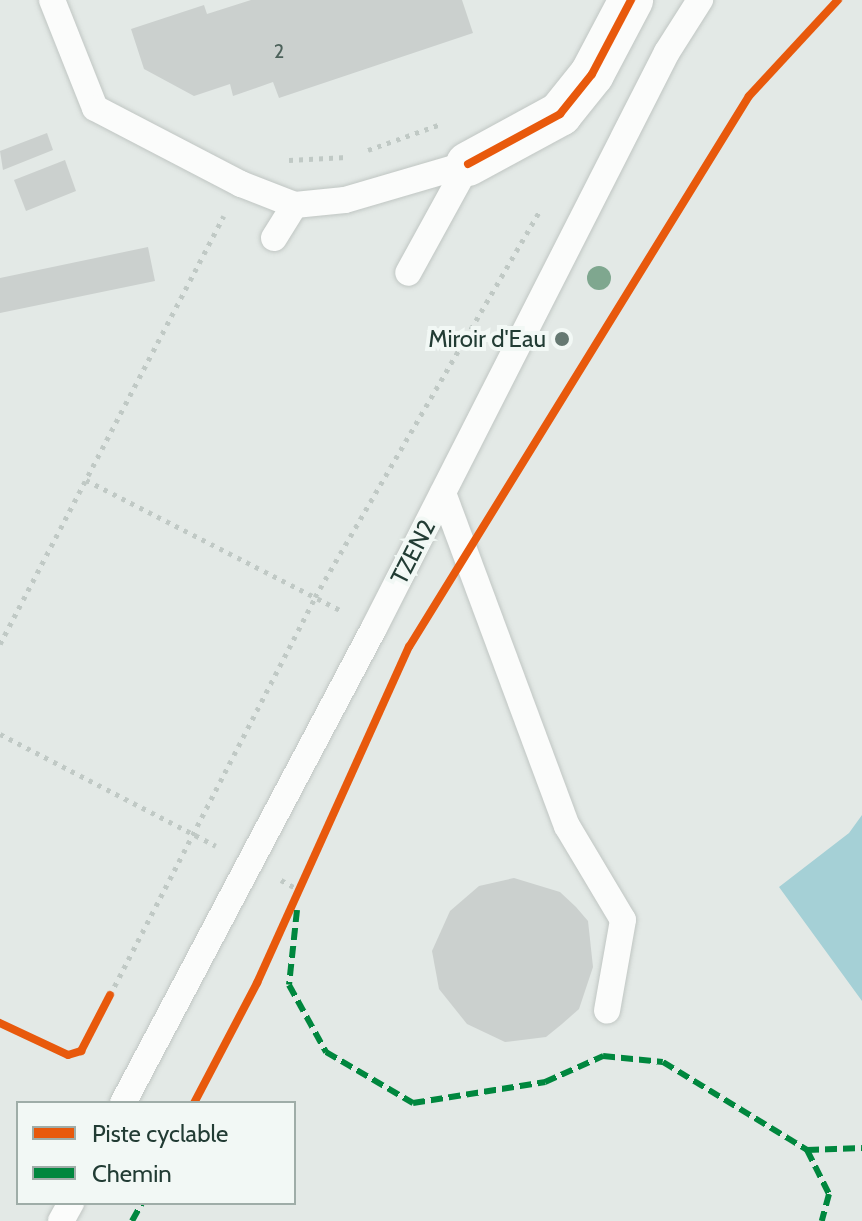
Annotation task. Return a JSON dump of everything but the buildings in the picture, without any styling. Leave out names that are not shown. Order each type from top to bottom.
[{"type":"street","points":[[468,164],[560,114],[592,74],[631,0]]},
{"type":"lane","points":[[52,0],[95,108],[241,184],[295,205],[345,200],[468,164]]},
{"type":"lane","name":"TZEN2","points":[[124,1101],[374,628],[667,52],[700,0]]},
{"type":"lane","points":[[408,273],[468,164]]},
{"type":"lane","points":[[274,238],[295,205]]},
{"type":"lane","points":[[443,493],[567,826],[623,920],[607,1011]]},
{"type":"path","points":[[363,152],[454,120]]},
{"type":"path","points":[[0,644],[258,154],[292,161],[348,157]]},
{"type":"path","points":[[103,1009],[190,834],[315,597],[547,198]]},
{"type":"path","points":[[86,480],[374,628]]},
{"type":"path","points":[[0,734],[299,890]]},
{"type":"water","points":[[862,815],[862,1001],[779,887],[849,833]]},
{"type":"marked path","points":[[297,910],[289,985],[326,1052],[413,1103],[545,1082],[603,1056],[663,1062],[807,1150],[862,1148]]},
{"type":"marked path","points":[[807,1150],[829,1194],[822,1221]]},
{"type":"marked path","points":[[132,1221],[141,1205]]},
{"type":"cycle path","points":[[468,164],[560,114],[592,74],[631,0]]},
{"type":"cycle path","points":[[195,1101],[257,983],[409,647],[749,96],[838,0]]},
{"type":"cycle path","points":[[0,1023],[68,1055],[81,1051],[110,995]]},
{"type":"place","name":"Miroir d'Eau","points":[[562,339]]}]
